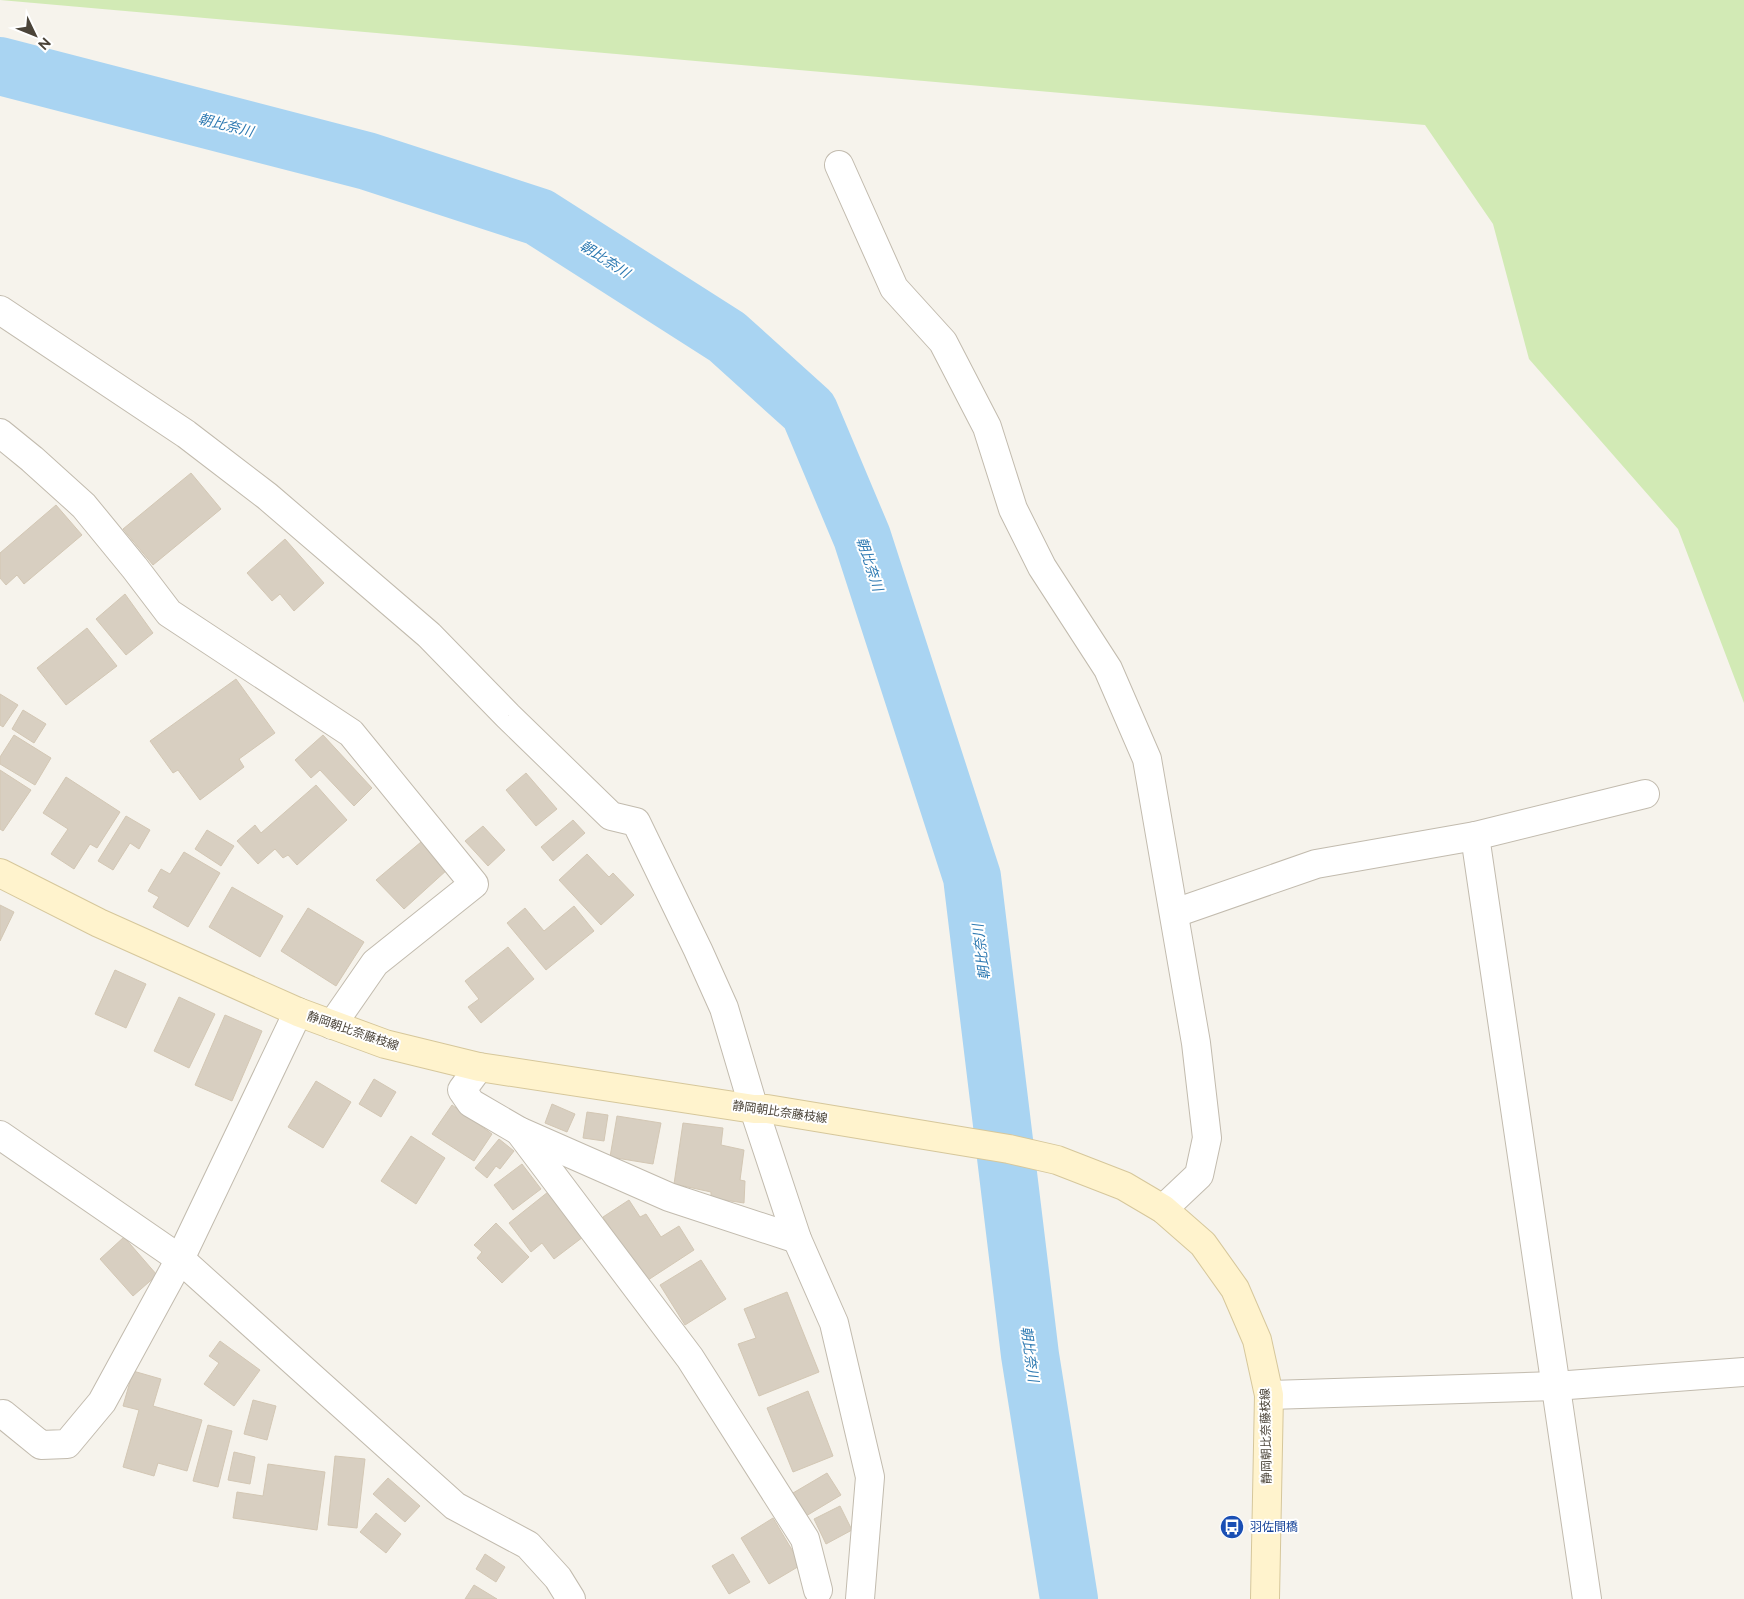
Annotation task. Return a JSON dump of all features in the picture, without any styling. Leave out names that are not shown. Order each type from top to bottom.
[{"type":"main road","name":"静岡朝比奈藤枝線","points":[[0,873],[100,923],[298,1012],[385,1044],[480,1067],[1009,1149],[1058,1160],[1124,1186],[1163,1209],[1203,1244],[1235,1289],[1257,1340],[1269,1395],[1265,1599]]},
{"type":"street","points":[[839,165],[894,288],[943,342],[987,427],[1013,509],[1042,567],[1108,669],[1147,759],[1196,1043],[1207,1138],[1199,1175],[1163,1209]]},
{"type":"street","points":[[0,310],[186,434],[267,496],[429,635],[508,716],[611,816],[636,822],[724,1008],[760,1109],[797,1239],[834,1323],[870,1477],[860,1599]]},
{"type":"street","points":[[0,432],[84,506],[169,613],[351,732],[474,884],[375,963],[332,1025]]},
{"type":"street","points":[[1175,913],[1316,864],[1475,836],[1645,794]]},
{"type":"street","points":[[1475,836],[1587,1599]]},
{"type":"street","points":[[0,1414],[3,1414],[41,1445],[67,1444],[102,1402],[180,1259],[298,1012]]},
{"type":"street","points":[[480,1067],[462,1090],[471,1103],[519,1130],[670,1197],[797,1239]]},
{"type":"street","points":[[519,1130],[690,1358],[805,1539],[816,1596]]},
{"type":"street","points":[[0,1135],[180,1259],[455,1506],[528,1544],[558,1578],[570,1599]]},
{"type":"street","points":[[1269,1395],[1555,1386],[1744,1372]]},
{"type":"green space","points":[[0,0],[1744,0],[1744,703],[1678,529],[1529,359],[1493,224],[1425,125]]},
{"type":"building","points":[[191,473],[221,509],[153,565],[123,529]]},
{"type":"building","points":[[56,505],[82,535],[24,584],[17,575],[6,585],[0,578],[0,553]]},
{"type":"building","points":[[285,539],[324,583],[294,611],[280,594],[272,601],[247,573]]},
{"type":"building","points":[[125,594],[153,633],[126,655],[96,619]]},
{"type":"building","points":[[87,628],[117,666],[66,705],[37,668]]},
{"type":"building","points":[[236,679],[275,733],[239,759],[244,767],[200,800],[178,770],[173,773],[150,741]]},
{"type":"building","points":[[0,694],[18,705],[3,727],[0,725]]},
{"type":"building","points":[[23,710],[46,724],[34,743],[12,729]]},
{"type":"building","points":[[14,735],[51,758],[35,785],[0,764],[0,757]]},
{"type":"building","points":[[323,735],[372,788],[354,806],[320,770],[311,778],[295,760]]},
{"type":"building","points":[[0,770],[31,790],[3,831],[0,829]]},
{"type":"building","points":[[526,773],[557,809],[536,826],[506,790]]},
{"type":"building","points":[[66,777],[120,812],[97,848],[90,844],[74,869],[51,854],[68,829],[43,813]]},
{"type":"building","points":[[316,785],[347,820],[297,865],[288,855],[283,858],[275,849],[258,864],[237,841],[255,825],[261,833]]},
{"type":"building","points":[[126,816],[150,830],[139,849],[130,843],[113,870],[98,861]]},
{"type":"building","points":[[573,820],[585,833],[553,861],[541,847]]},
{"type":"building","points":[[483,826],[505,850],[488,866],[465,841]]},
{"type":"building","points":[[207,830],[234,846],[221,866],[195,849]]},
{"type":"building","points":[[421,842],[448,869],[404,909],[376,880]]},
{"type":"building","points":[[184,852],[220,873],[188,927],[153,907],[159,897],[148,891],[161,869],[170,874]]},
{"type":"building","points":[[587,854],[609,877],[613,873],[634,895],[601,925],[559,880]]},
{"type":"building","points":[[232,887],[283,916],[260,957],[209,927]]},
{"type":"building","points":[[0,905],[14,912],[0,941]]},
{"type":"building","points":[[574,906],[594,931],[546,970],[507,923],[525,908],[544,931]]},
{"type":"building","points":[[308,908],[364,942],[336,986],[281,951]]},
{"type":"building","points":[[508,947],[534,979],[481,1023],[468,1007],[479,999],[465,981]]},
{"type":"building","points":[[115,970],[146,984],[126,1028],[95,1014]]},
{"type":"building","points":[[179,997],[215,1014],[189,1068],[154,1051]]},
{"type":"building","points":[[225,1015],[262,1031],[232,1101],[195,1085]]},
{"type":"building","points":[[374,1079],[396,1092],[381,1117],[359,1104]]},
{"type":"building","points":[[316,1081],[351,1102],[323,1148],[288,1127]]},
{"type":"building","points":[[552,1104],[575,1114],[567,1132],[545,1123]]},
{"type":"building","points":[[452,1105],[492,1134],[474,1161],[432,1134]]},
{"type":"building","points":[[587,1112],[608,1115],[604,1141],[583,1138]]},
{"type":"building","points":[[617,1116],[661,1123],[653,1164],[610,1157]]},
{"type":"building","points":[[683,1123],[723,1128],[721,1145],[744,1150],[740,1180],[745,1181],[744,1203],[711,1198],[711,1192],[674,1184]]},
{"type":"building","points":[[411,1136],[445,1158],[416,1204],[381,1181]]},
{"type":"building","points":[[499,1139],[514,1151],[500,1169],[496,1166],[487,1178],[475,1168]]},
{"type":"building","points":[[522,1164],[541,1189],[513,1210],[494,1185]]},
{"type":"building","points":[[548,1192],[583,1237],[554,1259],[542,1243],[531,1252],[509,1223]]},
{"type":"building","points":[[629,1200],[640,1217],[646,1214],[661,1237],[679,1226],[694,1250],[645,1282],[603,1217]]},
{"type":"building","points":[[496,1223],[529,1257],[502,1283],[477,1258],[482,1252],[474,1245]]},
{"type":"building","points":[[124,1237],[157,1275],[133,1296],[100,1259]]},
{"type":"building","points":[[701,1260],[726,1299],[685,1325],[660,1285]]},
{"type":"building","points":[[787,1292],[819,1372],[759,1396],[738,1344],[756,1338],[744,1309]]},
{"type":"building","points":[[220,1341],[260,1370],[234,1406],[204,1384],[219,1363],[209,1356]]},
{"type":"building","points":[[133,1371],[161,1379],[153,1406],[202,1420],[187,1471],[158,1463],[154,1476],[123,1467],[139,1410],[123,1406]]},
{"type":"building","points":[[808,1391],[833,1456],[793,1472],[767,1408]]},
{"type":"building","points":[[253,1400],[276,1406],[267,1440],[244,1434]]},
{"type":"building","points":[[208,1425],[232,1431],[218,1487],[193,1481]]},
{"type":"building","points":[[234,1452],[255,1457],[250,1484],[228,1480]]},
{"type":"building","points":[[335,1456],[365,1459],[357,1528],[328,1525]]},
{"type":"building","points":[[268,1464],[325,1472],[317,1530],[233,1518],[237,1492],[263,1496]]},
{"type":"building","points":[[827,1473],[841,1495],[806,1516],[793,1493]]},
{"type":"building","points":[[388,1478],[420,1506],[405,1522],[373,1494]]},
{"type":"building","points":[[840,1506],[852,1530],[826,1544],[814,1519]]},
{"type":"building","points":[[376,1513],[401,1534],[386,1553],[360,1532]]},
{"type":"building","points":[[773,1518],[801,1565],[769,1584],[741,1538]]},
{"type":"building","points":[[485,1554],[505,1567],[496,1582],[476,1569]]},
{"type":"building","points":[[733,1554],[750,1582],[729,1594],[712,1566]]},
{"type":"building","points":[[474,1585],[497,1599],[465,1599]]},
{"type":"waterway","name":"朝比奈川","points":[[0,66],[367,161],[539,217],[727,337],[809,411],[862,537],[972,877],[1030,1355],[1069,1599]]},
{"type":"place","name":"羽佐間橋","points":[[1232,1527]]}]
